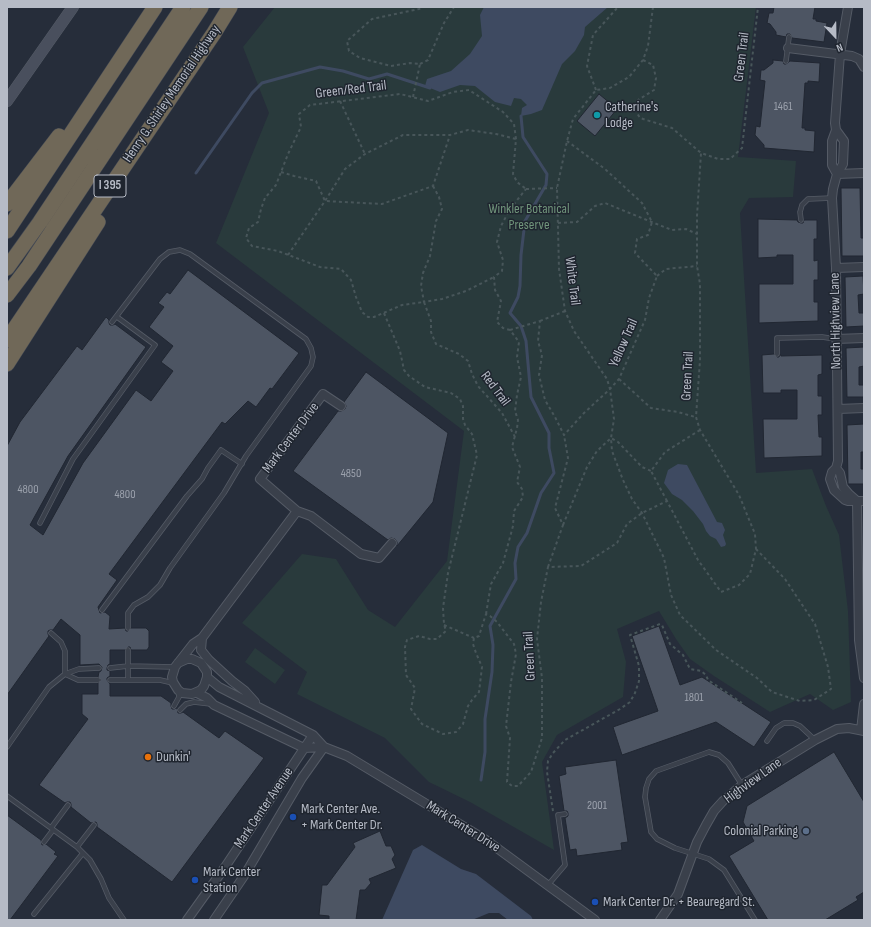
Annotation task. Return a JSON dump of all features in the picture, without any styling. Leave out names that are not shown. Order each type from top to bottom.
[{"type":"highway","points":[[7,231],[155,7]]},
{"type":"highway","points":[[7,268],[53,203],[183,7]]},
{"type":"highway","points":[[7,295],[28,266],[201,7]]},
{"type":"highway","name":"Henry G. Shirley Memorial Highway","points":[[7,340],[230,7]]},
{"type":"highway","points":[[7,364],[78,254],[214,33]]},
{"type":"highway","points":[[7,204],[137,36]]},
{"type":"main road","points":[[7,101],[72,7]]},
{"type":"street","name":"North Highview Lane","points":[[848,7],[840,54],[835,123],[836,130],[832,141],[832,165],[837,174],[832,198],[836,268],[838,409],[838,461],[836,468],[840,473],[843,487],[849,494],[860,501]]},
{"type":"street","points":[[788,48],[852,56],[858,59],[864,67]]},
{"type":"street","points":[[837,174],[864,173]]},
{"type":"street","points":[[836,268],[864,267]]},
{"type":"street","points":[[836,339],[864,338]]},
{"type":"street","name":"Mark Center Drive","points":[[341,406],[324,394],[260,479],[297,511],[311,516],[361,554],[379,558],[392,542]]},
{"type":"street","points":[[838,409],[864,408]]},
{"type":"street","points":[[860,501],[862,623],[861,656],[864,678]]},
{"type":"street","points":[[177,665],[187,659],[197,661],[205,667],[207,677],[204,686],[197,693],[187,694],[176,687],[172,676],[177,665],[193,644],[202,638],[297,511]]},
{"type":"street","name":"Mark Center Drive","points":[[202,638],[201,650],[209,660],[244,691],[259,707]]},
{"type":"street","name":"Mark Center Drive","points":[[207,677],[219,687],[313,735],[324,747]]},
{"type":"street","name":"Mark Center Drive","points":[[197,693],[207,698],[214,704],[304,748],[324,747],[347,756],[486,840],[595,920]]},
{"type":"street","name":"Highview Lane","points":[[660,920],[678,894],[706,825],[714,811],[723,801],[742,785],[815,740],[837,729],[849,728],[863,731],[864,704]]},
{"type":"street","name":"Mark Center Avenue","points":[[187,920],[225,867],[313,735]]},
{"type":"street","name":"Mark Center Avenue","points":[[214,920],[243,878],[302,778],[324,747]]},
{"type":"lane","points":[[786,61],[789,37]]},
{"type":"lane","points":[[801,220],[800,212],[802,205],[808,199],[832,198]]},
{"type":"lane","points":[[112,322],[160,259],[169,252],[180,250],[190,254],[306,339],[311,348],[313,357],[311,366],[242,464],[224,494],[170,568],[160,585],[148,597],[134,605],[128,612],[128,628]]},
{"type":"lane","points":[[40,523],[73,459],[155,345],[117,317]]},
{"type":"lane","points":[[777,354],[777,338],[822,336],[836,339]]},
{"type":"lane","points":[[102,610],[187,496],[202,479],[208,468],[222,450],[242,464]]},
{"type":"lane","points":[[51,632],[61,642],[65,651],[65,674]]},
{"type":"lane","points":[[128,650],[128,680]]},
{"type":"lane","points":[[110,668],[177,665]]},
{"type":"lane","points":[[7,747],[49,687],[65,674],[79,669],[98,668]]},
{"type":"lane","points":[[65,674],[78,680],[98,680]]},
{"type":"lane","points":[[110,680],[160,680],[176,687],[179,697],[174,706]]},
{"type":"lane","points":[[180,710],[186,704],[194,702],[214,704]]},
{"type":"lane","points":[[767,741],[776,728],[784,723],[793,723],[800,726],[815,740]]},
{"type":"lane","points":[[742,785],[728,763],[719,755],[709,752],[656,771],[649,779],[645,798],[651,832],[657,840],[675,848],[709,859],[724,870],[755,920]]},
{"type":"lane","points":[[7,796],[77,847],[90,860],[101,879],[109,898],[124,920]]},
{"type":"lane","points":[[44,842],[68,805]]},
{"type":"lane","points":[[548,885],[565,865],[558,815],[565,814]]},
{"type":"lane","points":[[77,847],[94,825]]},
{"type":"lane","points":[[34,914],[83,853]]},
{"type":"lane","points":[[225,867],[243,878]]},
{"type":"path","points":[[423,7],[372,19],[347,41],[349,51],[360,58],[391,66],[410,63],[420,64],[428,60],[444,23],[454,7]]},
{"type":"path","points":[[618,7],[593,36],[587,66],[596,90],[610,88],[629,77],[642,60],[648,46],[653,7]]},
{"type":"path","name":"Green Trail","points":[[667,501],[698,560],[721,592],[739,585],[750,574],[756,549],[755,534],[738,495],[700,430],[696,418],[700,360],[700,284],[697,266],[697,234],[701,153],[718,159],[730,159],[742,148],[758,7]]},
{"type":"path","points":[[642,60],[653,65],[656,78],[654,90],[638,100],[634,108],[640,118],[672,128],[701,153]]},
{"type":"path","points":[[420,64],[413,97],[428,101],[453,92],[469,90],[503,112],[514,124],[516,139],[513,174],[517,182],[526,189],[558,188]]},
{"type":"path","name":"White Trail","points":[[596,90],[573,119],[566,141],[558,188],[559,269],[565,311],[574,331],[607,380],[610,389],[614,419],[611,438],[612,451],[632,499],[642,513],[664,558],[671,594],[680,615],[716,650],[757,678],[772,692],[800,701],[814,700],[831,689],[828,667],[815,624],[785,579],[756,549]]},
{"type":"path","name":"Green/Red Trail","points":[[384,313],[374,317],[368,317],[362,312],[351,280],[341,269],[320,267],[278,251],[252,246],[246,238],[249,228],[258,222],[265,198],[276,185],[288,154],[301,127],[299,114],[310,105],[400,94],[413,97]]},
{"type":"path","points":[[340,101],[365,154]]},
{"type":"path","points":[[288,255],[345,169],[365,154],[403,135],[450,135],[468,130],[496,134],[516,139]]},
{"type":"path","points":[[325,201],[382,204],[432,186],[450,135]]},
{"type":"path","points":[[566,141],[605,169],[642,203],[652,222],[648,235],[637,240],[635,254],[657,276],[666,269],[697,266]]},
{"type":"path","points":[[281,172],[316,181],[325,201]]},
{"type":"path","name":"Red Trail","points":[[432,186],[439,197],[442,209],[436,221],[430,256],[423,273],[421,286],[424,302],[431,321],[431,332],[436,344],[459,354],[468,361],[478,386],[502,413],[515,437]]},
{"type":"path","points":[[474,638],[473,644],[482,667],[479,692],[468,706],[463,724],[456,732],[443,734],[422,724],[411,709],[415,688],[406,675],[405,647],[407,640],[419,636],[437,639],[446,631],[443,608],[448,573],[476,455],[472,434],[465,425],[463,419],[463,406],[460,399],[451,393],[425,387],[409,376],[404,370],[400,351],[384,313],[402,305],[442,299],[466,291],[494,277],[502,270],[503,260],[497,242],[501,226],[510,209],[526,189]]},
{"type":"path","points":[[558,223],[577,222],[595,206],[605,203],[672,230],[686,229],[697,234]]},
{"type":"path","name":"Yellow Trail","points":[[564,435],[619,379],[645,320],[649,298],[657,276]]},
{"type":"path","name":"Red Trail","points":[[494,277],[495,290],[500,301],[497,322],[503,328],[510,330],[519,342],[518,357],[521,377],[515,411],[518,420],[515,437]]},
{"type":"path","points":[[510,330],[540,321],[565,311]]},
{"type":"path","points":[[540,321],[538,341],[542,355],[539,374],[545,400],[564,435],[568,458],[555,508],[563,525]]},
{"type":"path","points":[[619,379],[651,408],[678,412],[696,418]]},
{"type":"path","points":[[651,471],[664,452],[700,430]]},
{"type":"path","points":[[474,638],[479,636],[486,614],[491,584],[503,563],[513,526],[514,511],[523,497],[522,489],[517,482],[520,467],[512,447],[515,437]]},
{"type":"path","points":[[611,438],[618,442],[642,467],[651,471],[667,501],[642,513],[627,524],[617,543],[581,566],[548,567],[563,525],[587,467],[597,451],[611,438]]},
{"type":"path","name":"Green Trail","points":[[486,614],[497,622],[514,644],[516,654],[506,726],[510,738],[507,782],[512,786],[518,786],[532,772],[542,738],[542,678],[538,639],[540,602],[548,567]]},
{"type":"path","points":[[444,624],[474,638]]},
{"type":"path","points":[[558,815],[554,816],[547,772],[548,761],[565,740],[630,702],[635,693],[639,674],[639,666],[630,635],[660,624],[662,625],[670,644],[683,655],[690,669],[701,671],[706,675],[708,680],[742,703]]},
{"type":"green space","name":"Winkler Botanical Preserve","points":[[275,7],[756,7],[738,157],[796,161],[793,197],[749,198],[740,213],[756,473],[812,469],[839,535],[848,611],[851,702],[833,710],[810,694],[770,712],[690,659],[659,611],[617,629],[626,662],[623,697],[557,735],[542,762],[554,850],[470,802],[429,782],[385,738],[297,694],[307,672],[242,623],[302,554],[336,559],[368,610],[395,627],[447,561],[464,431],[216,243],[269,113],[243,47]]},
{"type":"green space","points":[[255,648],[285,670],[275,684],[245,662]]},
{"type":"water","points":[[484,7],[608,7],[585,27],[584,35],[575,51],[562,64],[542,110],[521,116],[522,108],[527,105],[521,99],[514,98],[511,106],[495,102],[475,86],[460,85],[440,92],[425,86],[427,79],[451,71],[470,54],[482,36],[480,15]]},
{"type":"water","points":[[678,464],[687,465],[717,522],[722,523],[725,530],[723,535],[726,544],[725,546],[721,547],[716,539],[710,536],[693,511],[682,500],[672,494],[664,483],[668,470]]},
{"type":"water","points":[[422,845],[461,869],[476,874],[531,916],[533,920],[508,920],[499,913],[489,913],[472,920],[382,920],[413,850]]},
{"type":"building","points":[[774,7],[815,7],[813,19],[827,23],[824,42],[792,38],[790,34],[787,34],[786,37],[776,35],[776,32],[770,24],[767,23],[769,13],[773,13]]},
{"type":"building","points":[[773,60],[783,61],[784,64],[790,61],[820,63],[819,82],[808,81],[808,83],[805,83],[802,128],[805,128],[805,130],[815,131],[814,152],[764,148],[764,145],[755,135],[756,126],[760,127],[765,81],[760,80],[761,70],[764,70],[773,63]]},
{"type":"building","name":"Catherine's Lodge","points":[[599,94],[617,109],[595,136],[577,121]]},
{"type":"building","points":[[841,188],[860,188],[861,238],[864,238],[864,256],[842,256]]},
{"type":"building","points":[[758,219],[797,220],[801,223],[803,223],[804,220],[817,220],[817,239],[814,239],[814,261],[818,260],[818,280],[814,280],[814,302],[818,302],[818,321],[759,323],[759,284],[793,284],[793,255],[777,255],[777,257],[758,258]]},
{"type":"building","points":[[188,270],[299,353],[272,389],[270,388],[256,407],[248,401],[225,424],[222,422],[109,574],[117,580],[98,607],[100,613],[105,612],[110,616],[109,629],[125,628],[126,631],[128,631],[131,628],[146,628],[149,631],[149,647],[147,650],[131,650],[130,647],[128,647],[125,650],[110,650],[110,664],[108,665],[107,670],[110,671],[110,676],[107,680],[110,684],[110,696],[161,696],[171,703],[172,709],[177,708],[178,713],[183,712],[219,738],[225,731],[264,758],[172,882],[97,827],[96,822],[91,823],[71,807],[70,802],[65,803],[39,785],[88,719],[82,714],[82,694],[98,694],[98,683],[101,680],[98,677],[102,667],[99,664],[80,665],[80,635],[61,619],[53,630],[48,631],[49,636],[7,695],[7,446],[20,422],[77,346],[82,350],[106,317],[109,320],[110,325],[115,324],[146,347],[68,456],[30,525],[43,535],[83,463],[136,390],[151,401],[173,371],[161,362],[173,346],[149,327],[164,307],[158,303],[167,292],[170,294]]},
{"type":"building","points":[[863,276],[864,294],[858,295],[859,313],[864,313],[864,326],[846,327],[845,277]]},
{"type":"building","points":[[864,347],[864,366],[859,367],[859,385],[864,385],[864,397],[847,397],[846,348]]},
{"type":"building","points":[[774,354],[777,357],[779,357],[780,354],[781,356],[822,355],[822,374],[818,375],[818,396],[822,396],[822,415],[818,415],[819,437],[822,437],[822,456],[764,458],[763,419],[797,419],[797,390],[781,390],[781,393],[763,393],[762,355]]},
{"type":"building","points":[[366,372],[448,433],[433,502],[397,546],[395,539],[391,538],[388,540],[293,471],[338,411],[345,409],[346,406],[344,402]]},
{"type":"building","points":[[864,424],[864,452],[861,452],[861,469],[864,469],[864,484],[848,484],[847,425]]},
{"type":"building","points":[[659,626],[680,685],[702,677],[771,722],[754,747],[716,722],[622,755],[613,727],[658,711],[632,636]]},
{"type":"building","name":"Colonial Parking","points":[[834,752],[864,802],[864,892],[856,897],[858,900],[825,920],[768,920],[729,856],[754,841],[743,822],[747,806]]},
{"type":"building","points":[[616,760],[628,842],[621,843],[622,850],[577,856],[576,849],[570,850],[565,818],[568,816],[568,813],[567,811],[564,811],[559,776],[566,774],[565,767]]},
{"type":"building","points":[[7,815],[41,840],[42,845],[46,844],[56,852],[54,854],[58,856],[10,920],[7,920]]},
{"type":"building","points":[[380,831],[386,846],[391,846],[395,855],[392,859],[396,868],[369,879],[371,883],[365,890],[360,890],[356,920],[329,920],[329,916],[319,915],[322,885],[327,885],[355,847],[353,843]]},
{"type":"waterway","points":[[196,173],[252,93],[262,83],[320,67],[343,71],[369,79],[387,74],[430,88]]},
{"type":"waterway","points":[[481,780],[485,752],[485,719],[492,672],[493,645],[490,626],[516,579],[515,563],[518,547],[527,533],[541,493],[554,473],[549,448],[549,433],[531,397],[526,341],[521,326],[510,313],[518,297],[520,286],[521,255],[525,221],[546,185],[547,174],[523,137],[521,116]]},
{"type":"place","name":"Catherine's Lodge","points":[[597,115]]},
{"type":"place","name":"Dunkin'","points":[[148,757]]},
{"type":"place","name":"Mark Center Ave. + Mark Center Dr.","points":[[293,817]]},
{"type":"place","name":"Colonial Parking","points":[[806,831]]},
{"type":"place","name":"Mark Center Station","points":[[195,880]]},
{"type":"place","name":"Mark Center Dr. + Beauregard St.","points":[[595,902]]}]
